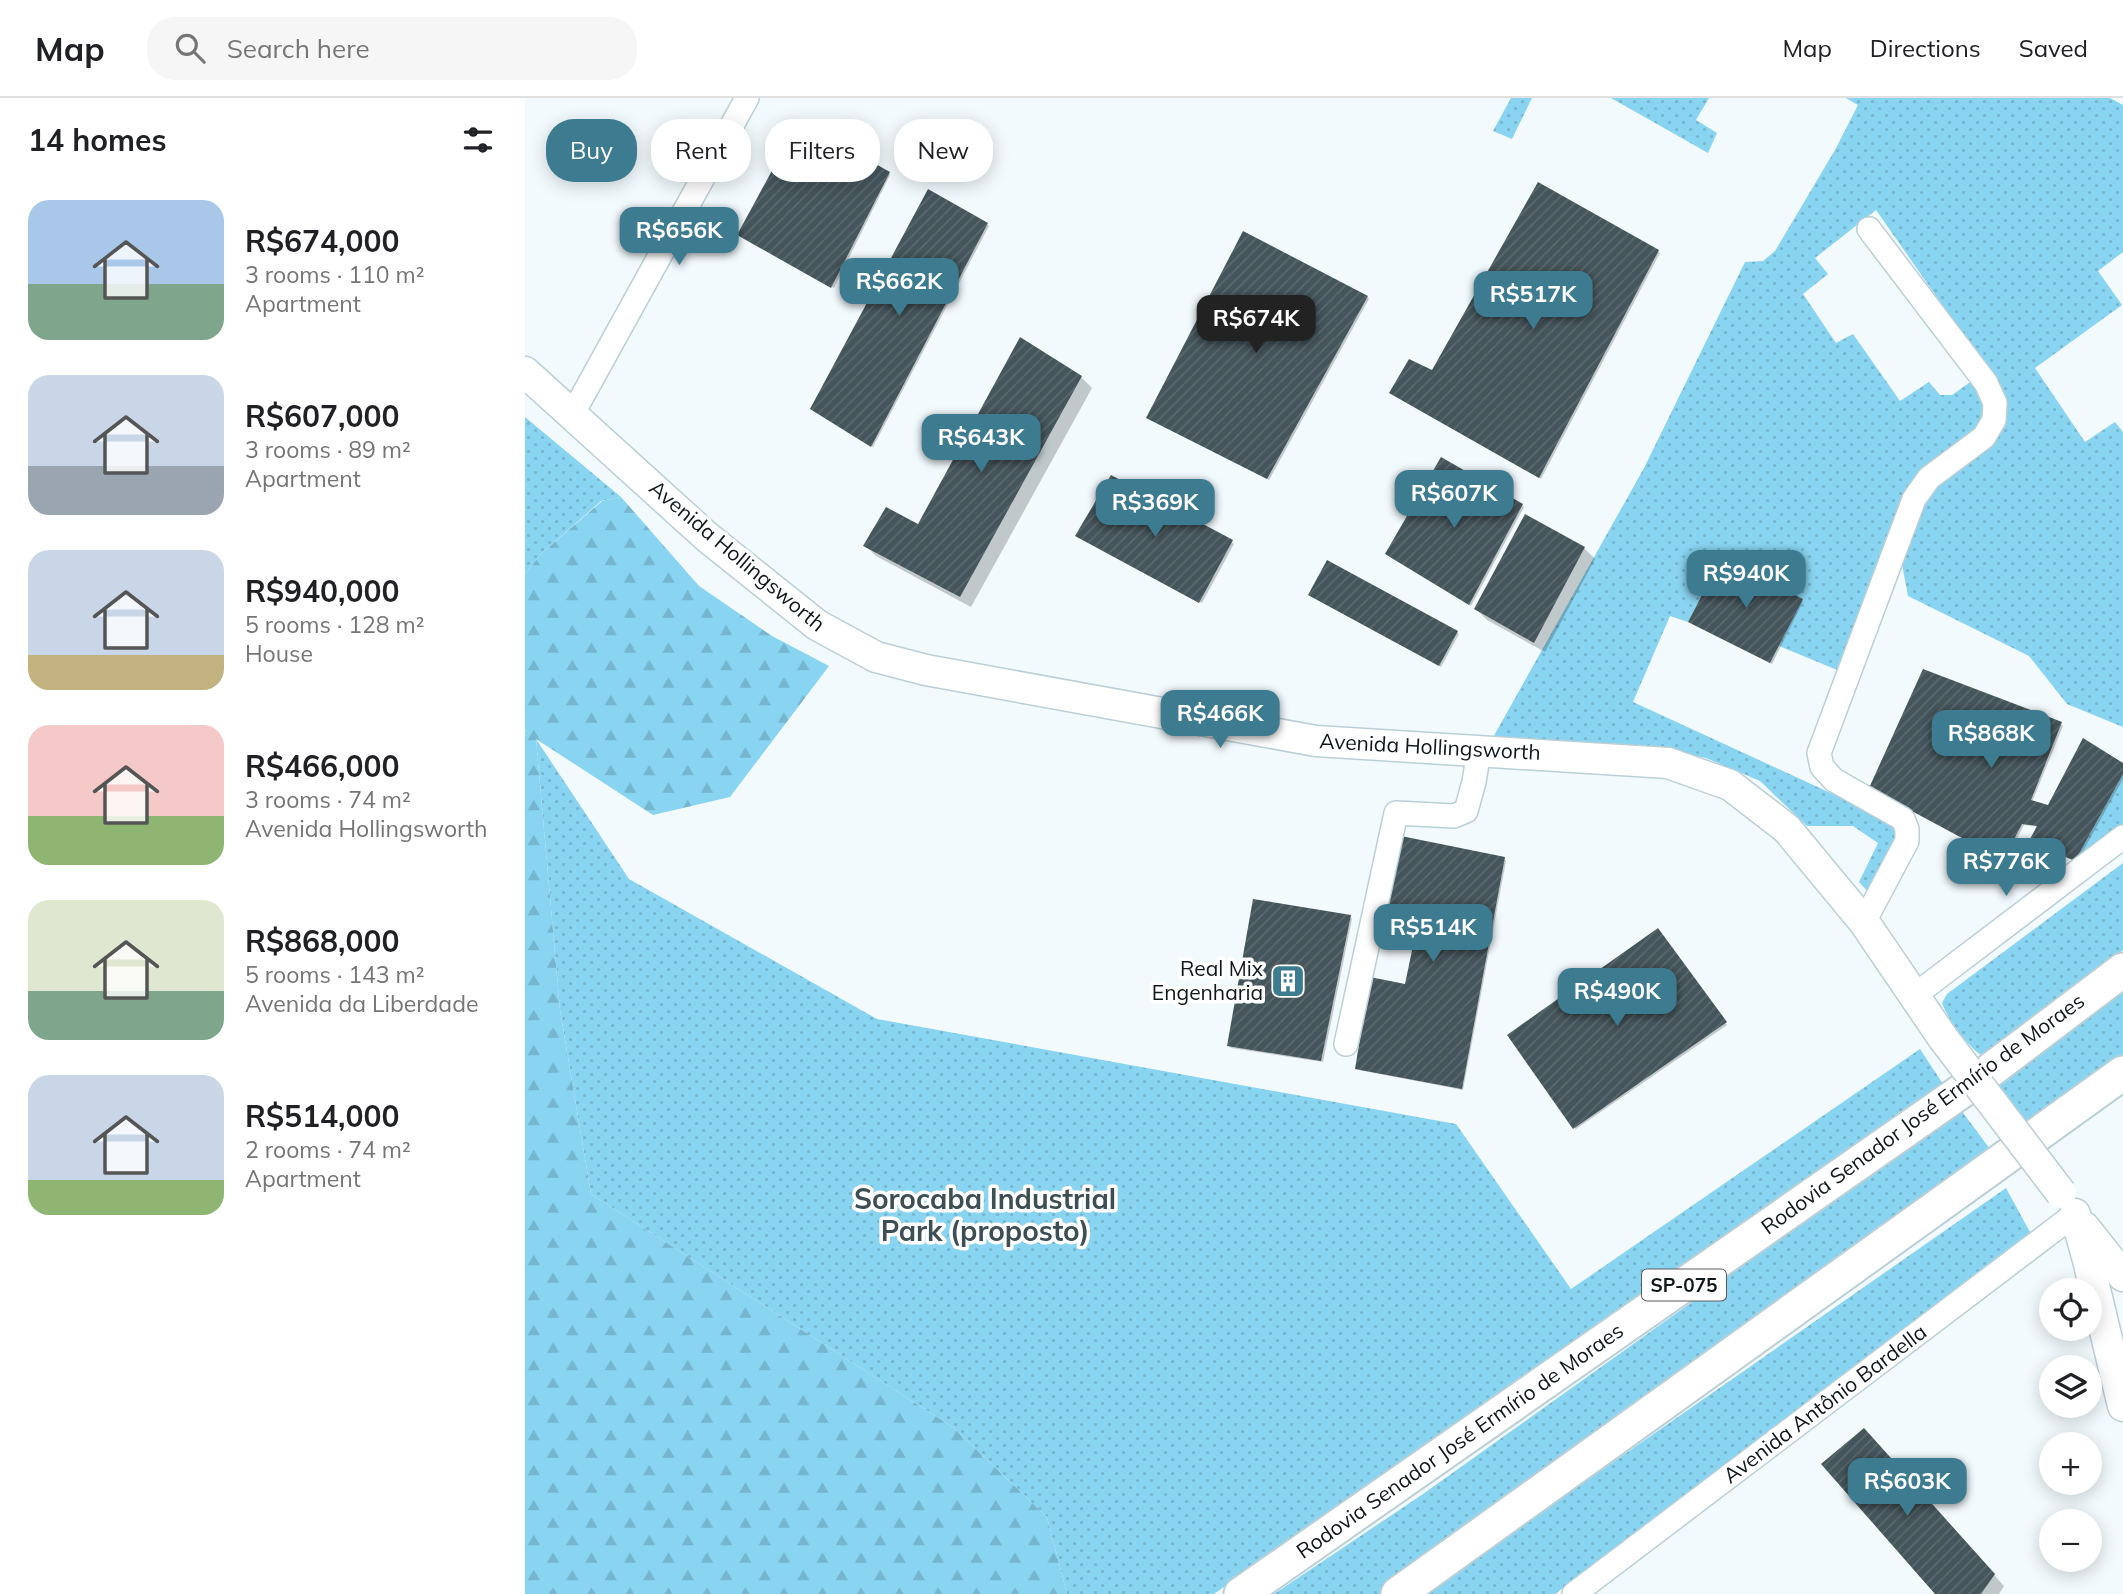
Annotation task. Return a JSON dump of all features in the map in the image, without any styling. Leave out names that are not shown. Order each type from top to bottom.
[{"type":"highway","name":"Rodovia Senador José Ermírio de Moraes","points":[[1241,1594],[1976,1082],[2123,970]]},
{"type":"highway","points":[[1398,1594],[2123,1073]]},
{"type":"main road","name":"Avenida Hollingsworth","points":[[525,372],[707,537],[817,625],[876,657],[926,670],[1316,741],[1668,763],[1730,785],[1787,829],[1864,922],[1943,1038],[2068,1204]]},
{"type":"main road","points":[[2068,1204],[2123,1276]]},
{"type":"main road","points":[[2068,1204],[2088,1260],[2123,1406]]},
{"type":"street","points":[[572,415],[747,98]]},
{"type":"street","points":[[1864,922],[1907,841],[1907,829],[1903,819],[1833,780],[1822,767],[1819,753],[1914,499],[1929,478],[1984,437],[1994,420],[1995,403],[1986,383],[1869,229]]},
{"type":"street","points":[[1346,1044],[1396,813],[1454,816],[1466,811],[1479,751]]},
{"type":"street","points":[[1915,995],[2123,837]]},
{"type":"street","name":"Avenida Antônio Bardella","points":[[1574,1594],[2068,1204]]},
{"type":"green space","points":[[1511,98],[1532,98],[1512,139],[1493,131]]},
{"type":"green space","points":[[1611,98],[1709,98],[1696,120],[1717,133],[1708,153]]},
{"type":"green space","points":[[1846,98],[2110,98],[2123,105],[2123,252],[2098,271],[2122,305],[2035,368],[2085,442],[2115,422],[2123,432],[2123,727],[2067,704],[2029,656],[1908,596],[1902,564],[1909,530],[1925,494],[2002,412],[2006,396],[1876,210],[1815,258],[1828,274],[1803,294],[1836,343],[1853,334],[1900,401],[1929,382],[1940,395],[1952,395],[1973,380],[1985,397],[1986,418],[1977,432],[1926,470],[1842,672],[1779,646],[1802,599],[1721,558],[1688,622],[1670,616],[1633,702],[1898,824],[1900,842],[1872,896],[1859,882],[1878,843],[1853,826],[1807,826],[1760,781],[1706,758],[1652,748],[1491,741],[1644,468],[1745,262],[1763,261],[1775,251],[1835,150],[1858,105]]},
{"type":"green space","points":[[525,417],[621,497],[601,501],[541,554],[525,574]]},
{"type":"green space","points":[[621,497],[699,586],[772,636],[829,666],[730,797],[653,815],[536,739],[560,1010],[591,1194],[954,1428],[1047,1517],[1067,1594],[525,1594],[525,732],[530,734],[525,730],[525,574],[541,554],[602,501]]},
{"type":"green space","points":[[536,739],[629,879],[877,1019],[1456,1124],[1571,1289],[1920,1049],[1943,1084],[1214,1594],[1067,1594],[1047,1517],[954,1428],[591,1194],[560,1010]]},
{"type":"green space","points":[[2123,774],[2123,825],[2075,861]]},
{"type":"green space","points":[[2123,863],[2123,950],[1991,1052],[1983,1056],[1977,1052],[1953,1025],[1942,1003],[1947,994]]},
{"type":"green space","points":[[2123,982],[2123,1060],[2030,1131],[1993,1080]]},
{"type":"green space","points":[[1961,1110],[1993,1153],[1380,1594],[1274,1594],[1423,1494]]},
{"type":"green space","points":[[2006,1188],[2030,1232],[1555,1594],[1424,1594]]},
{"type":"building","points":[[880,166],[890,172],[831,288],[737,235],[766,182],[880,182]]},
{"type":"building","points":[[1538,182],[1659,250],[1539,478],[1389,393],[1409,359],[1432,370]]},
{"type":"building","points":[[928,189],[988,223],[871,447],[810,409]]},
{"type":"building","points":[[1243,231],[1368,296],[1267,479],[1146,418]]},
{"type":"building","points":[[1020,337],[1082,376],[960,597],[863,546],[886,507],[918,524]]},
{"type":"building","points":[[1441,457],[1523,504],[1469,605],[1385,554]]},
{"type":"building","points":[[1111,475],[1233,540],[1199,603],[1075,536]]},
{"type":"building","points":[[1525,514],[1585,547],[1534,643],[1474,609]]},
{"type":"building","points":[[1721,558],[1803,599],[1770,663],[1688,622]]},
{"type":"building","points":[[1327,560],[1458,631],[1439,666],[1308,595]]},
{"type":"building","points":[[1923,669],[2062,722],[2031,800],[2048,805],[2083,738],[2123,763],[2123,774],[2075,861],[2029,841],[2037,826],[2022,824],[2003,860],[1869,788]]},
{"type":"building","points":[[1401,836],[1505,857],[1462,1089],[1355,1069],[1370,977],[1405,984],[1415,936],[1382,928]]},
{"type":"building","name":"Real Mix Engenharia","points":[[1253,899],[1351,915],[1321,1061],[1227,1046]]},
{"type":"building","points":[[1658,928],[1727,1022],[1573,1129],[1507,1035]]},
{"type":"building","points":[[1864,1428],[1995,1574],[1981,1594],[1935,1594],[1821,1464]]},
{"type":"place","name":"Real Mix Engenharia","points":[[1288,981]]},
{"type":"district","name":"Sorocaba Industrial Park (proposto)","points":[[985,1215]]}]
